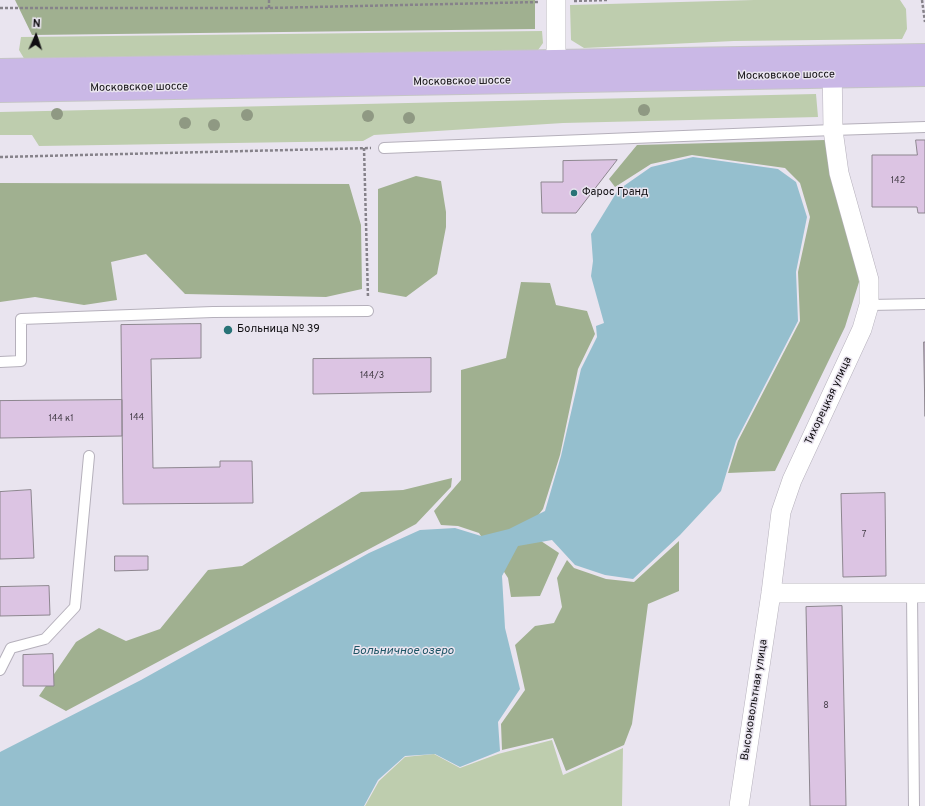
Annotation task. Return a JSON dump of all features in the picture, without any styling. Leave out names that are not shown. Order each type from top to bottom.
[{"type":"main road","name":"Московское шоссе","points":[[0,91],[833,66],[925,55]]},
{"type":"main road","name":"Московское шоссе","points":[[0,70],[556,62],[833,66],[925,75]]},
{"type":"street","points":[[556,1],[556,62]]},
{"type":"street","name":"Тихорецкая улица","points":[[771,593],[781,512],[790,486],[862,329],[869,305],[869,280],[839,173],[833,130],[833,66]]},
{"type":"street","points":[[771,593],[918,593]]},
{"type":"street","name":"Высоковольтная улица","points":[[739,806],[771,593]]},
{"type":"lane","points":[[384,148],[925,127]]},
{"type":"lane","points":[[869,305],[925,304]]},
{"type":"lane","points":[[0,362],[21,361],[21,319],[213,312],[368,311]]},
{"type":"lane","points":[[0,670],[11,648],[45,639],[74,608],[89,456]]},
{"type":"lane","points":[[914,806],[918,593]]},
{"type":"path","points":[[269,0],[269,8]]},
{"type":"path","points":[[0,8],[269,8],[608,0]]},
{"type":"path","points":[[922,0],[925,22]]},
{"type":"path","points":[[364,148],[368,311]]},
{"type":"path","points":[[0,158],[384,148]]},
{"type":"green space","points":[[15,0],[535,0],[535,29],[32,35]]},
{"type":"green space","points":[[754,0],[900,0],[906,9],[907,29],[902,39],[734,41],[584,48],[571,40],[570,5]]},
{"type":"green space","points":[[542,31],[543,43],[538,50],[25,60],[19,50],[21,37]]},
{"type":"green space","points":[[816,94],[818,117],[563,123],[374,135],[363,141],[39,146],[32,135],[0,135],[0,112]]},
{"type":"green space","points":[[825,140],[855,247],[859,282],[845,327],[775,471],[728,473],[738,441],[800,321],[798,272],[810,217],[800,183],[785,168],[692,155],[651,164],[615,187],[609,179],[637,145]]},
{"type":"green space","points":[[416,176],[441,181],[446,212],[446,227],[437,274],[406,297],[378,292],[378,189]]},
{"type":"green space","points":[[0,183],[349,184],[361,225],[362,289],[326,297],[185,294],[146,254],[111,262],[117,300],[84,305],[35,297],[0,302]]},
{"type":"green space","points":[[521,282],[550,283],[556,305],[587,311],[595,334],[578,369],[560,455],[543,509],[526,531],[559,553],[540,596],[511,597],[508,578],[479,533],[458,526],[441,525],[434,511],[461,480],[461,370],[506,358]]},
{"type":"green space","points":[[452,478],[451,487],[416,524],[66,711],[39,696],[76,642],[99,628],[126,641],[160,629],[208,570],[242,566],[361,492],[403,490]]},
{"type":"green space","points":[[679,541],[679,591],[648,604],[632,724],[624,745],[566,771],[553,738],[502,750],[501,724],[525,690],[515,645],[535,626],[554,623],[562,607],[557,578],[567,560],[574,568],[606,579],[634,582]]},
{"type":"green space","points":[[552,740],[563,775],[623,748],[622,806],[365,806],[379,781],[405,757],[434,754],[460,768],[498,754]]},
{"type":"water","name":"Больничное озеро","points":[[693,157],[778,169],[796,182],[807,217],[796,272],[798,321],[736,441],[721,491],[680,535],[633,579],[605,575],[575,565],[552,540],[518,546],[502,576],[505,628],[520,689],[498,722],[500,751],[460,767],[435,754],[405,756],[378,780],[364,806],[0,806],[0,752],[141,680],[369,553],[420,530],[455,528],[481,536],[509,529],[545,511],[561,456],[581,369],[597,337],[596,326],[604,323],[591,276],[593,261],[591,234],[618,190],[651,167]]},
{"type":"building","points":[[916,140],[925,140],[925,213],[918,213],[917,207],[872,207],[872,155],[917,155]]},
{"type":"building","points":[[617,160],[576,213],[542,213],[541,182],[563,182],[563,161]]},
{"type":"building","points":[[201,324],[201,358],[151,359],[153,468],[220,467],[220,461],[252,461],[253,503],[123,504],[121,325]]},
{"type":"building","points":[[924,342],[925,342],[925,416]]},
{"type":"building","points":[[431,358],[431,392],[313,394],[313,359]]},
{"type":"building","points":[[122,400],[122,436],[0,438],[0,401]]},
{"type":"building","points":[[31,490],[34,558],[0,559],[0,492]]},
{"type":"building","points":[[885,493],[886,576],[843,577],[841,494]]},
{"type":"building","points":[[115,556],[148,556],[148,570],[115,571]]},
{"type":"building","points":[[49,586],[50,615],[0,616],[0,587]]},
{"type":"building","points":[[842,606],[846,806],[810,806],[806,607]]},
{"type":"building","points":[[53,654],[54,686],[23,686],[23,655]]},
{"type":"place","name":"Фарос Гранд","points":[[574,193]]},
{"type":"place","name":"Больница № 39","points":[[228,330]]}]
